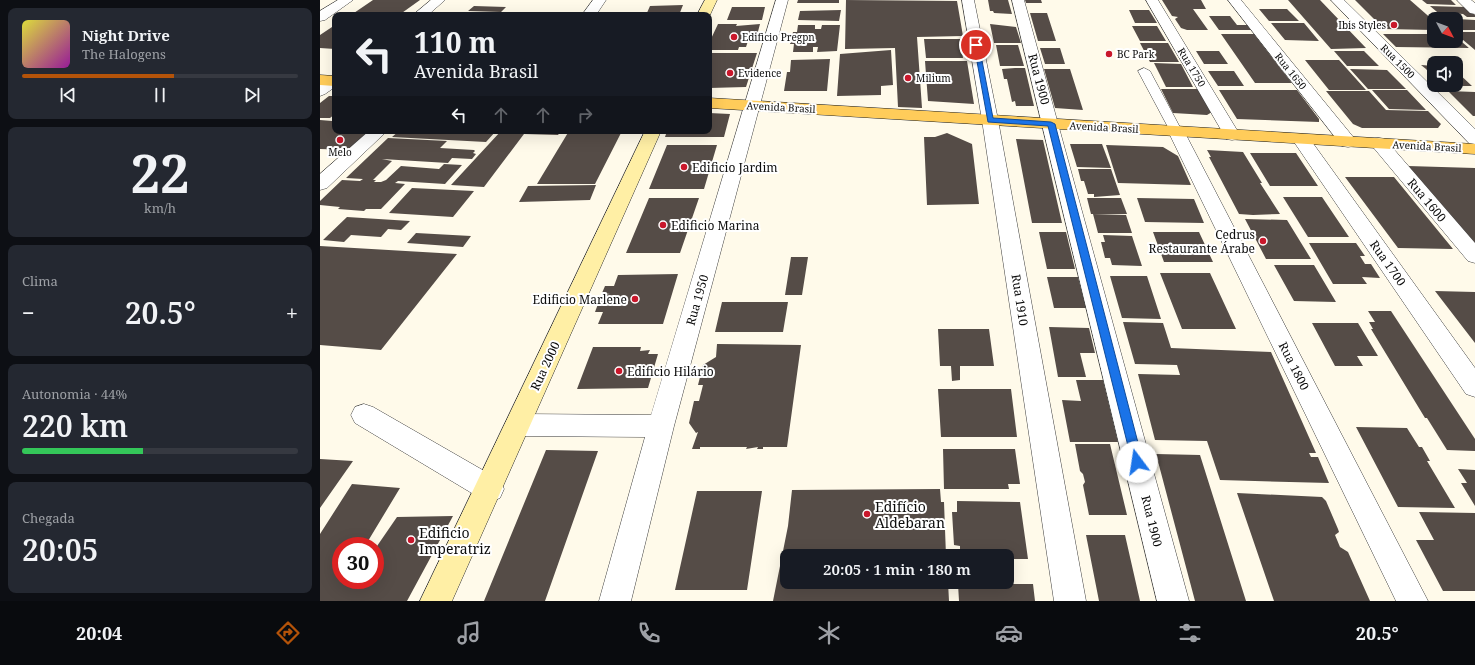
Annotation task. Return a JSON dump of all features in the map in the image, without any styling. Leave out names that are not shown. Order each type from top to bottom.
[{"type":"main road","points":[[705,12],[711,0]]},
{"type":"main road","name":"Avenida Brasil","points":[[712,103],[1475,149]]},
{"type":"main road","name":"Rua 2000","points":[[436,601],[490,489],[652,134]]},
{"type":"street","points":[[320,17],[347,0]]},
{"type":"street","points":[[424,12],[439,0]]},
{"type":"street","points":[[590,12],[600,0]]},
{"type":"street","name":"Rua 1950","points":[[615,601],[661,426],[782,0]]},
{"type":"street","name":"Rua 1910","points":[[968,0],[990,120],[1070,601]]},
{"type":"street","name":"Rua 1900","points":[[1018,0],[1173,601]]},
{"type":"street","name":"Rua 1750","points":[[1152,0],[1232,135]]},
{"type":"street","name":"Rua 1650","points":[[1234,0],[1348,142]]},
{"type":"street","name":"Rua 1500","points":[[1337,0],[1475,139]]},
{"type":"street","points":[[1462,0],[1475,10]]},
{"type":"street","points":[[320,91],[331,80]]},
{"type":"street","name":"Rua 1800","points":[[1176,131],[1412,601]]},
{"type":"street","points":[[320,184],[376,134]]},
{"type":"street","name":"Rua 1700","points":[[1301,139],[1475,387]]},
{"type":"street","name":"Rua 1600","points":[[1379,144],[1475,256]]},
{"type":"street","points":[[364,415],[490,489]]},
{"type":"street","points":[[519,424],[661,426]]},
{"type":"lane","points":[[1144,71],[1176,131]]},
{"type":"building","points":[[373,0],[420,0],[403,12],[355,12]]},
{"type":"building","points":[[798,0],[839,0],[839,3],[797,3]]},
{"type":"building","name":"Milium","points":[[846,0],[957,1],[963,36],[917,37],[922,108],[898,107],[895,48],[845,49]]},
{"type":"building","points":[[988,0],[1008,0],[1012,14],[994,13],[993,11],[990,11]]},
{"type":"building","points":[[1025,0],[1041,0],[1042,3],[1026,3]]},
{"type":"building","points":[[1162,0],[1201,0],[1206,9],[1193,9],[1208,30],[1187,30],[1181,28],[1175,19],[1178,17],[1172,16]]},
{"type":"building","points":[[1288,0],[1320,0],[1366,48],[1331,49]]},
{"type":"building","points":[[1355,0],[1410,0],[1427,15],[1427,30],[1384,29]]},
{"type":"building","points":[[1422,0],[1451,0],[1456,5],[1427,4]]},
{"type":"building","points":[[683,5],[680,12],[647,12],[650,6]]},
{"type":"building","points":[[474,6],[506,7],[501,12],[468,11]]},
{"type":"building","points":[[1430,6],[1465,7],[1475,15],[1475,17],[1467,17],[1463,14],[1463,12],[1437,12]]},
{"type":"building","points":[[732,7],[765,7],[762,20],[727,20]]},
{"type":"building","points":[[1259,9],[1287,9],[1299,21],[1269,21]]},
{"type":"building","points":[[841,10],[839,21],[798,20],[800,11]]},
{"type":"building","points":[[1129,10],[1149,10],[1157,23],[1135,23]]},
{"type":"building","points":[[1030,13],[1047,13],[1056,41],[1038,41]]},
{"type":"building","points":[[1209,16],[1230,16],[1237,25],[1247,25],[1251,30],[1219,30]]},
{"type":"building","points":[[1463,19],[1475,20],[1475,30],[1463,30]]},
{"type":"building","points":[[1271,23],[1304,23],[1319,41],[1285,40]]},
{"type":"building","name":"Edificio Pregpn","points":[[718,24],[737,24],[736,26],[760,24],[756,39],[748,41],[746,47],[739,47],[738,50],[712,50],[712,37]]},
{"type":"building","points":[[990,24],[1016,27],[1021,43],[994,43]]},
{"type":"building","points":[[798,25],[815,25],[815,29],[821,29],[822,25],[840,25],[837,51],[817,52],[818,47],[813,47],[813,52],[793,52],[794,44],[790,44],[793,32],[797,32]]},
{"type":"building","points":[[1132,26],[1157,26],[1166,41],[1140,41]]},
{"type":"building","points":[[332,27],[332,49],[320,48],[320,35]]},
{"type":"building","points":[[1463,32],[1475,32],[1475,50],[1463,40]]},
{"type":"building","points":[[1221,34],[1254,34],[1292,83],[1255,83]]},
{"type":"building","points":[[1383,34],[1427,34],[1427,47],[1396,47]]},
{"type":"building","points":[[924,39],[960,39],[963,58],[926,58]]},
{"type":"building","points":[[1140,43],[1168,43],[1179,62],[1150,62]]},
{"type":"building","points":[[1463,43],[1469,48],[1463,48]]},
{"type":"building","points":[[996,45],[1018,45],[1024,66],[1000,66]]},
{"type":"building","points":[[1040,48],[1060,48],[1065,64],[1045,64]]},
{"type":"building","points":[[891,50],[893,85],[881,86],[881,95],[837,96],[840,54]]},
{"type":"building","points":[[1196,51],[1219,51],[1228,64],[1204,64]]},
{"type":"building","points":[[1334,51],[1364,51],[1379,66],[1347,66]]},
{"type":"building","name":"Evidence","points":[[712,53],[757,53],[746,87],[712,88]]},
{"type":"building","points":[[830,59],[827,91],[784,91],[787,72],[790,72],[791,60]]},
{"type":"building","points":[[1305,60],[1339,60],[1366,90],[1329,90]]},
{"type":"building","points":[[925,61],[967,61],[974,104],[928,101]]},
{"type":"building","points":[[1154,63],[1181,64],[1193,87],[1166,87]]},
{"type":"building","points":[[1421,65],[1427,65],[1427,70]]},
{"type":"building","points":[[1025,68],[1034,106],[1016,106],[1015,101],[1012,102],[1007,79],[1004,79],[1002,69]]},
{"type":"building","points":[[1044,69],[1070,69],[1083,110],[1055,108]]},
{"type":"building","points":[[1350,69],[1387,70],[1406,89],[1368,89]]},
{"type":"building","points":[[1208,71],[1234,71],[1244,86],[1218,86]]},
{"type":"building","points":[[1463,78],[1472,86],[1463,86]]},
{"type":"building","points":[[1161,89],[1198,89],[1212,112],[1207,115],[1173,113]]},
{"type":"building","points":[[1219,90],[1297,90],[1319,119],[1319,122],[1237,119]]},
{"type":"building","points":[[1372,90],[1407,90],[1426,110],[1389,109]]},
{"type":"building","points":[[1326,91],[1369,91],[1386,110],[1428,111],[1441,124],[1438,128],[1362,128],[1353,124]]},
{"type":"building","points":[[1449,92],[1475,92],[1475,116],[1473,116]]},
{"type":"building","points":[[329,96],[332,96],[332,116],[330,118],[320,118],[320,103]]},
{"type":"building","points":[[712,113],[730,114],[724,137],[665,137],[666,134],[712,134]]},
{"type":"building","name":"Melo","points":[[320,120],[332,121],[332,134],[368,134],[349,150],[320,149]]},
{"type":"building","points":[[947,133],[972,144],[979,204],[927,205],[924,137],[935,137]]},
{"type":"building","points":[[396,134],[493,134],[486,142],[392,137]]},
{"type":"building","points":[[498,134],[524,134],[484,187],[451,185]]},
{"type":"building","points":[[524,134],[559,134],[558,135]]},
{"type":"building","points":[[567,134],[620,134],[595,184],[537,184]]},
{"type":"building","points":[[388,138],[447,141],[440,148],[474,150],[475,151],[473,153],[476,154],[472,159],[452,158],[448,163],[382,159],[392,161],[373,180],[376,180],[374,182],[386,180],[401,166],[439,169],[444,164],[462,165],[445,184],[398,181],[395,183],[405,184],[381,209],[366,209],[364,211],[338,209],[340,207],[320,205],[320,201],[342,180],[360,181],[363,179],[346,178]]},
{"type":"building","points":[[1016,139],[1043,140],[1062,223],[1032,223]]},
{"type":"building","points":[[1070,144],[1102,144],[1111,168],[1077,167]]},
{"type":"building","name":"Edificio Jardim","points":[[667,145],[717,145],[704,189],[649,189]]},
{"type":"building","points":[[1106,145],[1163,147],[1178,156],[1191,185],[1118,183]]},
{"type":"building","points":[[1207,150],[1243,152],[1262,183],[1260,183],[1280,214],[1239,214],[1209,157],[1211,157]]},
{"type":"building","points":[[1250,153],[1296,153],[1318,186],[1270,186]]},
{"type":"building","points":[[1408,166],[1475,168],[1475,244]]},
{"type":"building","points":[[1078,169],[1111,169],[1120,195],[1094,197],[1094,194],[1088,194],[1084,181],[1081,181]]},
{"type":"building","points":[[1345,177],[1394,177],[1453,249],[1398,248]]},
{"type":"building","points":[[596,185],[590,200],[519,202],[528,186]]},
{"type":"building","points":[[412,188],[474,191],[453,217],[389,213]]},
{"type":"building","points":[[1283,197],[1322,197],[1349,237],[1308,237]]},
{"type":"building","name":"Edificio Marina","points":[[649,198],[699,198],[680,253],[626,253]]},
{"type":"building","points":[[1087,198],[1121,198],[1127,214],[1091,214]]},
{"type":"building","points":[[1137,198],[1194,199],[1204,223],[1145,222]]},
{"type":"building","points":[[1093,214],[1126,215],[1132,233],[1098,233]]},
{"type":"building","points":[[347,217],[410,221],[401,230],[388,229],[381,237],[351,235],[344,242],[323,240]]},
{"type":"building","points":[[1245,219],[1287,220],[1311,259],[1266,259]]},
{"type":"building","points":[[1039,232],[1066,232],[1075,269],[1047,269]]},
{"type":"building","points":[[1153,232],[1199,232],[1213,262],[1164,262]]},
{"type":"building","points":[[416,233],[471,236],[463,247],[407,243]]},
{"type":"building","points":[[1103,235],[1132,236],[1142,266],[1112,265],[1110,258],[1105,258],[1101,242],[1105,242]]},
{"type":"building","points":[[1309,243],[1356,243],[1365,256],[1360,256],[1365,264],[1371,264],[1380,278],[1362,277],[1367,284],[1333,284]]},
{"type":"building","points":[[320,246],[457,254],[381,350],[320,345]]},
{"type":"building","points":[[791,257],[808,257],[802,295],[785,295]]},
{"type":"building","points":[[1274,265],[1314,265],[1336,302],[1294,301]]},
{"type":"building","points":[[1160,273],[1210,273],[1236,329],[1182,329]]},
{"type":"building","name":"Edificio Marlene","points":[[678,274],[663,324],[598,324],[603,312],[595,312],[598,304],[606,304],[598,303],[601,295],[610,294],[602,293],[605,286],[614,286],[618,275]]},
{"type":"building","points":[[1110,276],[1147,276],[1161,319],[1122,318]]},
{"type":"building","points":[[1047,277],[1078,277],[1086,308],[1054,308]]},
{"type":"building","points":[[1435,291],[1475,292],[1475,343]]},
{"type":"building","points":[[722,302],[788,302],[783,332],[715,332]]},
{"type":"building","points":[[1368,311],[1391,311],[1475,439],[1475,451],[1447,450],[1427,418],[1425,418],[1371,329],[1373,329],[1369,322],[1375,322]]},
{"type":"building","points":[[1123,322],[1163,323],[1171,348],[1271,352],[1316,453],[1309,453],[1311,457],[1318,457],[1329,483],[1220,480],[1207,441],[1155,440],[1138,374],[1180,375],[1177,365],[1135,364]]},
{"type":"building","points":[[1312,323],[1358,323],[1378,356],[1357,356],[1363,366],[1335,366]]},
{"type":"building","points":[[1049,327],[1089,328],[1095,353],[1080,353],[1086,377],[1058,377]]},
{"type":"building","points":[[938,329],[989,329],[994,366],[960,366],[960,380],[952,381],[951,366],[940,366]]},
{"type":"building","points":[[717,344],[801,345],[787,447],[763,447],[763,449],[757,449],[758,447],[746,449],[747,447],[700,447],[700,449],[692,449],[698,432],[696,433],[689,423],[694,401],[699,401],[703,385],[698,385],[703,365],[716,357]]},
{"type":"building","name":"Edificio Hilário","points":[[593,347],[641,347],[640,351],[650,350],[648,354],[658,354],[648,388],[577,389]]},
{"type":"building","points":[[1076,380],[1103,380],[1118,442],[1070,442],[1062,400],[1081,401]]},
{"type":"building","points":[[938,389],[1011,389],[1017,437],[941,437]]},
{"type":"building","points":[[1356,427],[1407,428],[1419,447],[1422,447],[1430,461],[1427,461],[1455,508],[1398,507]]},
{"type":"building","points":[[1075,444],[1110,444],[1127,515],[1089,515],[1083,485],[1085,482],[1083,474],[1080,471]]},
{"type":"building","points":[[943,449],[1015,449],[1020,484],[1008,484],[1009,489],[944,489]]},
{"type":"building","points":[[546,450],[598,451],[545,601],[484,601]]},
{"type":"building","points":[[1156,454],[1200,455],[1246,601],[1195,601]]},
{"type":"building","points":[[320,459],[353,461],[320,508]]},
{"type":"building","points":[[1458,469],[1475,470],[1475,506],[1461,483],[1467,483]]},
{"type":"building","name":"Edificio Imperatriz","points":[[352,484],[400,488],[370,537],[332,537],[332,589],[384,589],[383,537],[397,517],[453,516],[407,601],[320,601],[320,534]]},
{"type":"building","name":"Edifício Aldebaran","points":[[940,489],[941,502],[944,502],[946,549],[783,549],[788,526],[792,490]]},
{"type":"building","points":[[697,491],[762,491],[747,590],[675,590]]},
{"type":"building","points":[[1237,493],[1322,497],[1326,501],[1338,529],[1339,532],[1335,535],[1340,547],[1348,552],[1370,601],[1274,601]]},
{"type":"building","points":[[957,501],[1020,502],[1028,559],[1014,559],[1014,549],[960,549],[960,546],[954,545],[952,512],[957,512]]},
{"type":"building","points":[[1419,512],[1475,513],[1475,591],[1443,591],[1416,540],[1434,540]]},
{"type":"building","points":[[1086,535],[1125,535],[1140,601],[1099,601]]},
{"type":"building","name":"Edifício Aldebaran","points":[[780,566],[780,589],[948,589],[949,601],[773,601]]},
{"type":"building","points":[[1014,584],[1033,584],[1035,601],[959,601],[958,589],[1014,589]]},
{"type":"place","name":"Ibis Styles","points":[[1394,25]]},
{"type":"place","name":"Edificio Pregpn","points":[[734,37]]},
{"type":"place","name":"BC Park","points":[[1109,54]]},
{"type":"place","name":"Evidence","points":[[730,73]]},
{"type":"place","name":"Milium","points":[[908,78]]},
{"type":"place","name":"Melo","points":[[340,140]]},
{"type":"place","name":"Edificio Jardim","points":[[684,167]]},
{"type":"place","name":"Edificio Marina","points":[[663,225]]},
{"type":"place","name":"Cedrus Restaurante Árabe","points":[[1263,241]]},
{"type":"place","name":"Edificio Marlene","points":[[635,299]]},
{"type":"place","name":"Edificio Hilário","points":[[619,371]]},
{"type":"place","name":"Edifício Aldebaran","points":[[867,514]]},
{"type":"place","name":"Edificio Imperatriz","points":[[411,540]]},
{"type":"route","points":[[976,45],[990,120],[1051,124],[1137,462]]}]
